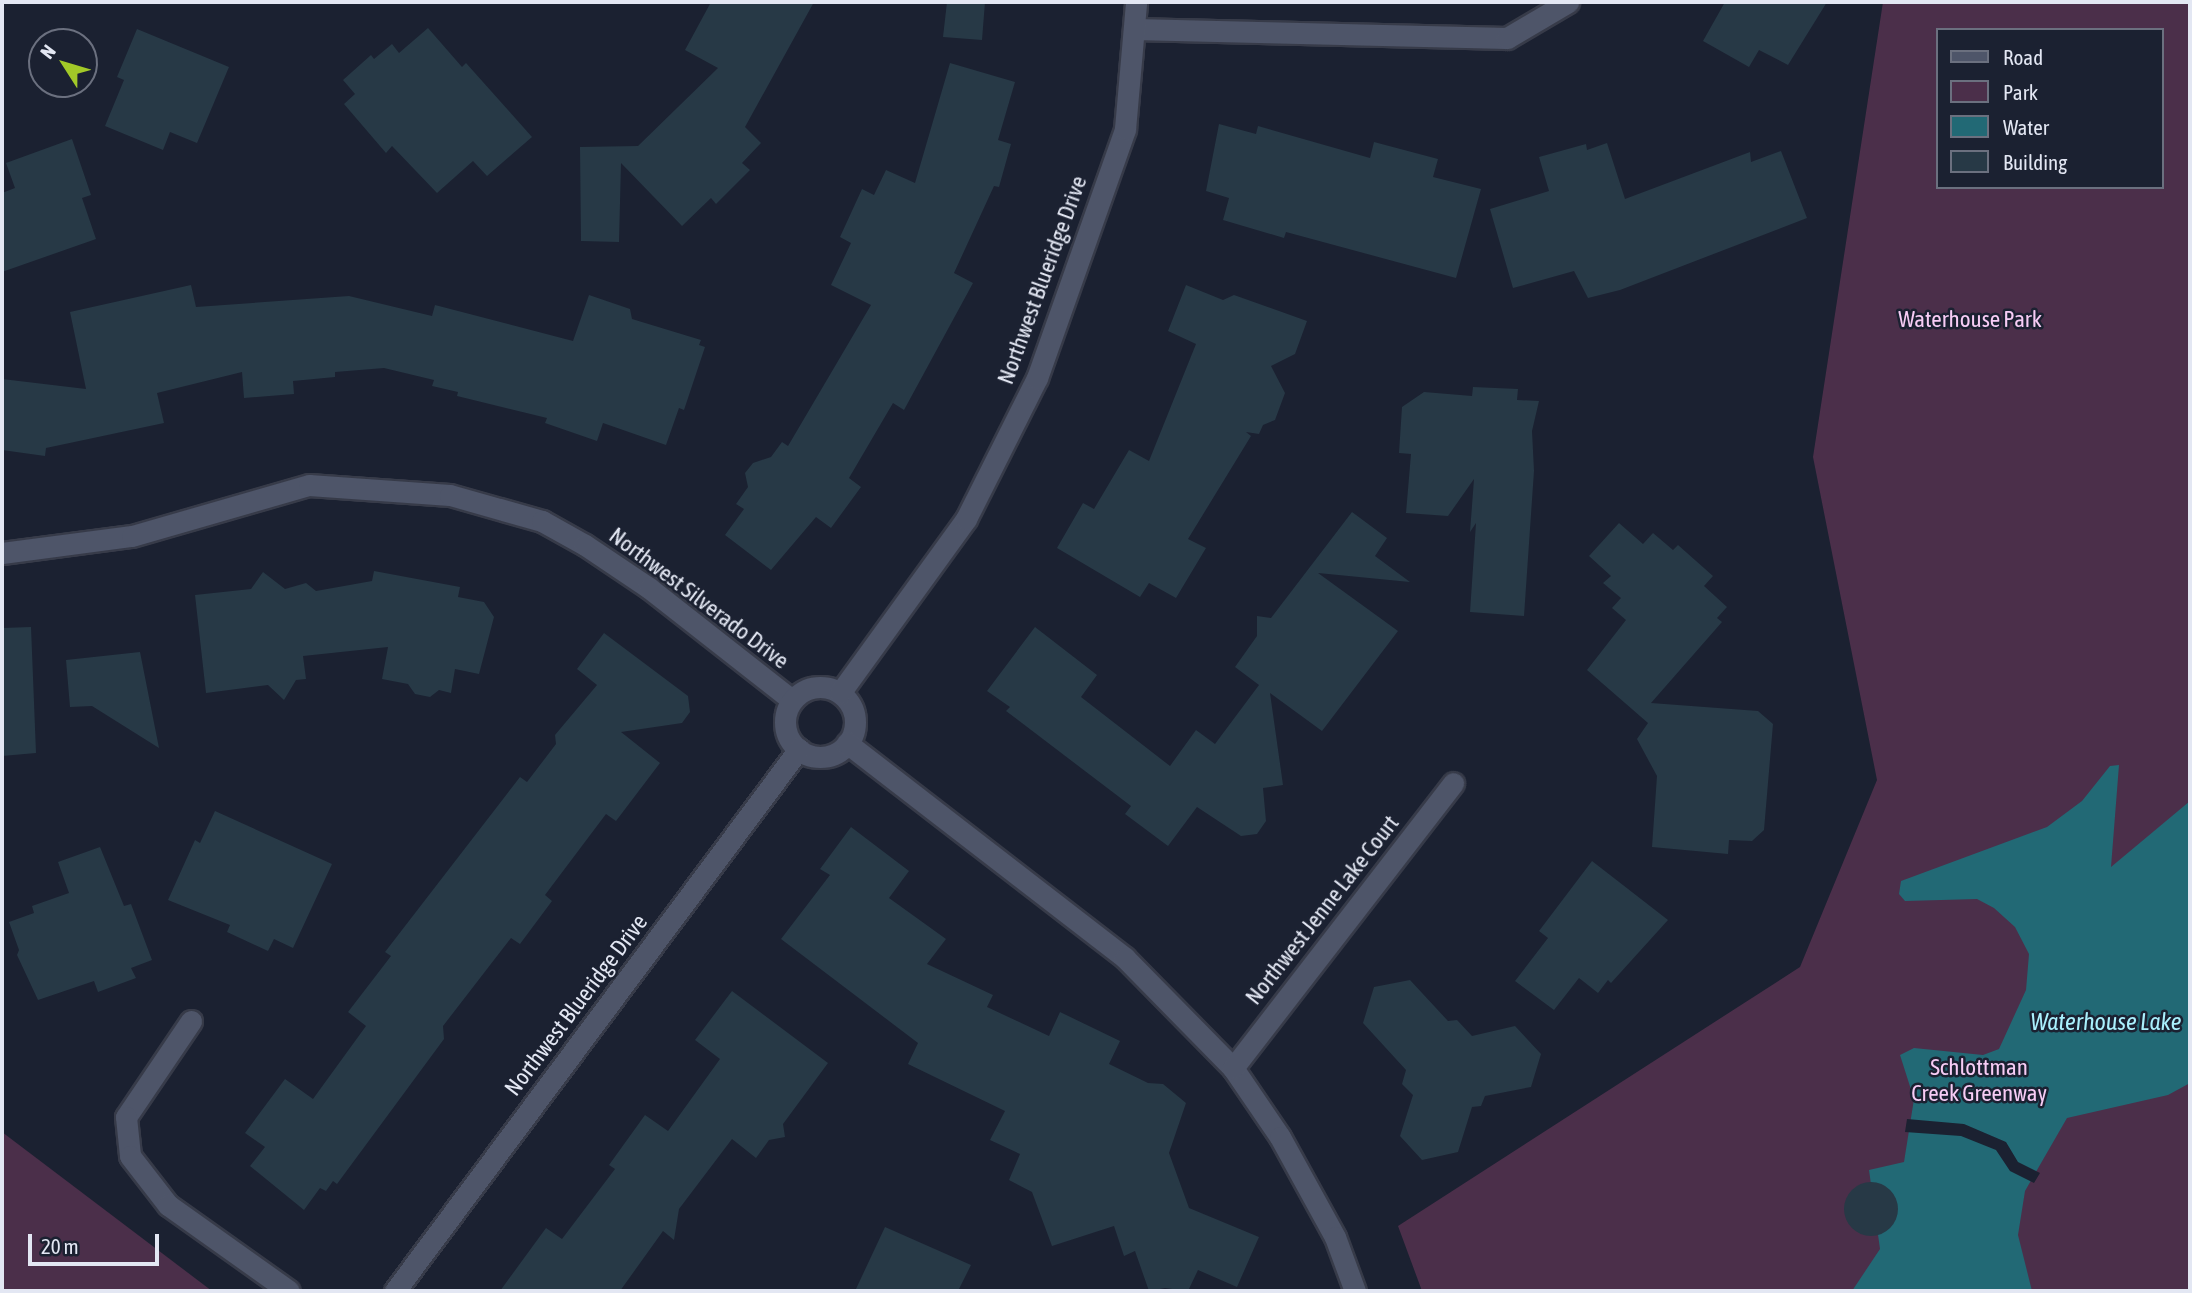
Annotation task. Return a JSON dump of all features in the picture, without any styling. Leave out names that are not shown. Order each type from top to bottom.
[{"type":"street","name":"Northwest Blueridge Drive","points":[[840,693],[966,519],[1037,378],[1125,129],[1136,2]]},
{"type":"street","points":[[1134,29],[1507,37],[1568,2]]},
{"type":"street","name":"Northwest Silverado Drive","points":[[2,552],[131,536],[309,485],[450,495],[542,521],[585,545],[649,588],[792,700]]},
{"type":"street","points":[[818,687],[840,693],[853,714],[847,743],[825,757],[799,750],[785,729],[792,700],[806,689],[818,687]]},
{"type":"street","points":[[847,743],[1125,958],[1233,1069],[1280,1137],[1322,1215],[1354,1291]]},
{"type":"street","name":"Northwest Blueridge Drive","points":[[395,1291],[799,750]]},
{"type":"street","name":"Northwest Jenne Lake Court","points":[[1233,1069],[1453,783]]},
{"type":"street","points":[[191,1021],[127,1117],[130,1156],[168,1205],[289,1291]]},
{"type":"green space","name":"Schlottman Creek Greenway","points":[[1883,2],[2190,2],[2190,1291],[1422,1291],[1398,1226],[1800,967],[1877,780],[1813,457]]},
{"type":"green space","points":[[2,1132],[212,1291],[2,1291]]},
{"type":"water","name":"Waterhouse Lake","points":[[2119,765],[2111,867],[2190,801],[2190,1083],[2168,1095],[2067,1118],[2025,1191],[2018,1235],[2032,1291],[1852,1291],[1880,1249],[1869,1170],[1904,1162],[1914,1099],[1900,1055],[1914,1048],[1983,1055],[1999,1049],[2026,990],[2029,954],[2015,927],[1994,908],[1977,899],[1905,901],[1899,894],[1901,881],[2047,827],[2082,801],[2110,766]]},
{"type":"pier","points":[[1907,1119],[1964,1124],[2006,1142],[2018,1162],[2040,1173],[2034,1183],[2010,1171],[1996,1150],[1961,1136],[1905,1132]]},
{"type":"building","points":[[711,2],[814,2],[745,127],[761,143],[742,163],[750,170],[716,204],[711,198],[682,226],[621,163],[619,242],[581,241],[580,147],[638,146],[718,68],[685,50]]},
{"type":"building","points":[[947,2],[985,2],[982,40],[943,37]]},
{"type":"building","points":[[1725,2],[1827,2],[1788,65],[1759,50],[1749,67],[1703,41]]},
{"type":"building","points":[[428,28],[462,67],[466,63],[532,137],[487,176],[473,161],[437,193],[392,146],[386,153],[344,104],[355,94],[343,80],[371,55],[374,59],[392,44],[399,53]]},
{"type":"building","points":[[137,29],[229,67],[197,143],[170,132],[163,150],[105,126],[124,80],[117,77]]},
{"type":"building","points":[[950,63],[1015,82],[998,140],[1011,144],[999,187],[994,186],[954,273],[973,283],[904,410],[893,403],[849,478],[861,487],[831,528],[816,517],[771,570],[725,535],[744,509],[736,504],[748,487],[745,473],[753,463],[771,457],[782,442],[788,446],[871,305],[831,285],[851,243],[840,237],[862,189],[874,195],[886,170],[915,183]]},
{"type":"building","points":[[1219,124],[1256,134],[1258,126],[1370,158],[1374,142],[1438,159],[1433,177],[1481,189],[1456,278],[1286,232],[1284,238],[1223,220],[1229,198],[1206,191]]},
{"type":"building","points":[[72,139],[91,195],[82,198],[96,239],[2,272],[2,193],[15,188],[6,163]]},
{"type":"building","points":[[1607,143],[1625,199],[1750,152],[1751,162],[1781,151],[1807,218],[1620,290],[1588,298],[1574,271],[1513,288],[1490,209],[1549,191],[1539,157],[1586,144],[1587,150]]},
{"type":"building","points":[[191,285],[196,307],[349,296],[432,316],[435,305],[573,341],[589,295],[630,309],[632,319],[701,340],[699,345],[705,347],[684,410],[679,408],[666,445],[603,423],[597,441],[545,423],[547,418],[457,396],[458,392],[432,386],[434,380],[384,368],[335,372],[335,377],[293,381],[294,394],[244,398],[242,372],[157,393],[164,423],[46,448],[45,456],[2,450],[2,379],[86,389],[70,312]]},
{"type":"building","points":[[1186,285],[1223,300],[1234,295],[1307,321],[1295,354],[1271,366],[1285,393],[1275,420],[1263,425],[1259,434],[1246,432],[1251,436],[1188,539],[1206,548],[1176,598],[1149,583],[1140,597],[1057,548],[1083,503],[1094,509],[1129,450],[1149,461],[1196,344],[1168,331]]},
{"type":"building","points":[[1473,387],[1518,389],[1517,400],[1539,401],[1532,431],[1534,471],[1524,616],[1470,612],[1476,523],[1470,532],[1474,479],[1448,516],[1406,513],[1411,454],[1399,453],[1402,407],[1424,392],[1472,396]]},
{"type":"building","points":[[1352,512],[1387,538],[1375,556],[1410,582],[1318,573],[1398,631],[1322,731],[1270,693],[1283,785],[1263,788],[1266,821],[1257,834],[1241,836],[1197,807],[1168,846],[1125,814],[1131,806],[1006,711],[1010,707],[987,691],[1035,627],[1097,675],[1081,697],[1170,766],[1196,730],[1215,744],[1259,685],[1235,667],[1257,636],[1257,616],[1271,618]]},
{"type":"building","points":[[1619,523],[1643,544],[1653,533],[1673,550],[1678,545],[1713,576],[1704,586],[1727,607],[1717,618],[1722,622],[1651,703],[1758,711],[1773,724],[1764,830],[1752,841],[1729,840],[1728,854],[1652,847],[1657,776],[1637,739],[1648,723],[1587,670],[1626,620],[1612,608],[1621,598],[1603,583],[1611,576],[1589,556]]},
{"type":"building","points":[[374,571],[460,587],[458,597],[484,602],[494,617],[479,674],[455,669],[451,693],[439,690],[430,697],[415,694],[408,684],[382,679],[388,647],[303,656],[306,679],[296,680],[284,700],[268,685],[206,693],[195,595],[251,589],[263,572],[285,589],[306,583],[316,591],[372,581]]},
{"type":"building","points":[[31,627],[36,753],[2,756],[2,628]]},
{"type":"building","points":[[604,633],[688,696],[690,712],[682,723],[621,732],[660,763],[616,821],[606,814],[545,895],[552,901],[520,944],[511,938],[443,1026],[444,1039],[337,1184],[333,1181],[326,1191],[320,1188],[304,1210],[250,1166],[265,1147],[245,1133],[285,1079],[313,1099],[366,1026],[348,1012],[391,956],[385,952],[520,777],[527,782],[556,744],[555,735],[597,685],[577,669]]},
{"type":"building","points":[[140,652],[159,748],[92,706],[70,707],[66,660]]},
{"type":"building","points":[[215,811],[332,864],[293,948],[274,939],[268,951],[227,932],[230,925],[168,900],[195,840],[200,843]]},
{"type":"building","points":[[851,827],[909,871],[889,898],[946,939],[927,964],[993,995],[987,1007],[1049,1036],[1060,1012],[1120,1041],[1109,1064],[1148,1083],[1163,1084],[1186,1103],[1169,1153],[1189,1208],[1259,1237],[1237,1287],[1198,1270],[1188,1291],[1165,1288],[1149,1291],[1135,1251],[1124,1256],[1114,1226],[1052,1246],[1032,1192],[1009,1180],[1020,1154],[990,1140],[1005,1111],[908,1064],[918,1043],[781,939],[830,875],[820,869]]},
{"type":"building","points":[[100,847],[124,906],[131,904],[152,960],[131,968],[136,978],[98,992],[94,981],[38,1000],[17,955],[19,950],[9,922],[34,913],[32,906],[69,893],[58,862]]},
{"type":"building","points":[[1592,861],[1668,920],[1611,983],[1608,980],[1598,993],[1579,978],[1554,1010],[1515,981],[1548,938],[1539,931]]},
{"type":"building","points":[[1410,980],[1448,1021],[1457,1020],[1472,1036],[1515,1026],[1541,1054],[1531,1087],[1485,1096],[1481,1106],[1472,1107],[1458,1152],[1422,1160],[1400,1136],[1413,1095],[1402,1084],[1406,1070],[1363,1023],[1374,987]]},
{"type":"building","points":[[732,991],[828,1063],[783,1124],[785,1137],[769,1140],[756,1158],[732,1139],[679,1209],[674,1240],[663,1231],[620,1291],[500,1291],[546,1228],[562,1239],[615,1169],[609,1165],[645,1115],[668,1131],[720,1059],[695,1040]]},
{"type":"building","points":[[1871,1182],[1890,1190],[1898,1209],[1890,1228],[1871,1236],[1852,1228],[1844,1209],[1852,1190]]},
{"type":"building","points":[[885,1227],[971,1265],[958,1291],[855,1291]]},
{"type":"park label","name":"Waterhouse Park","points":[[1970,319]]}]
